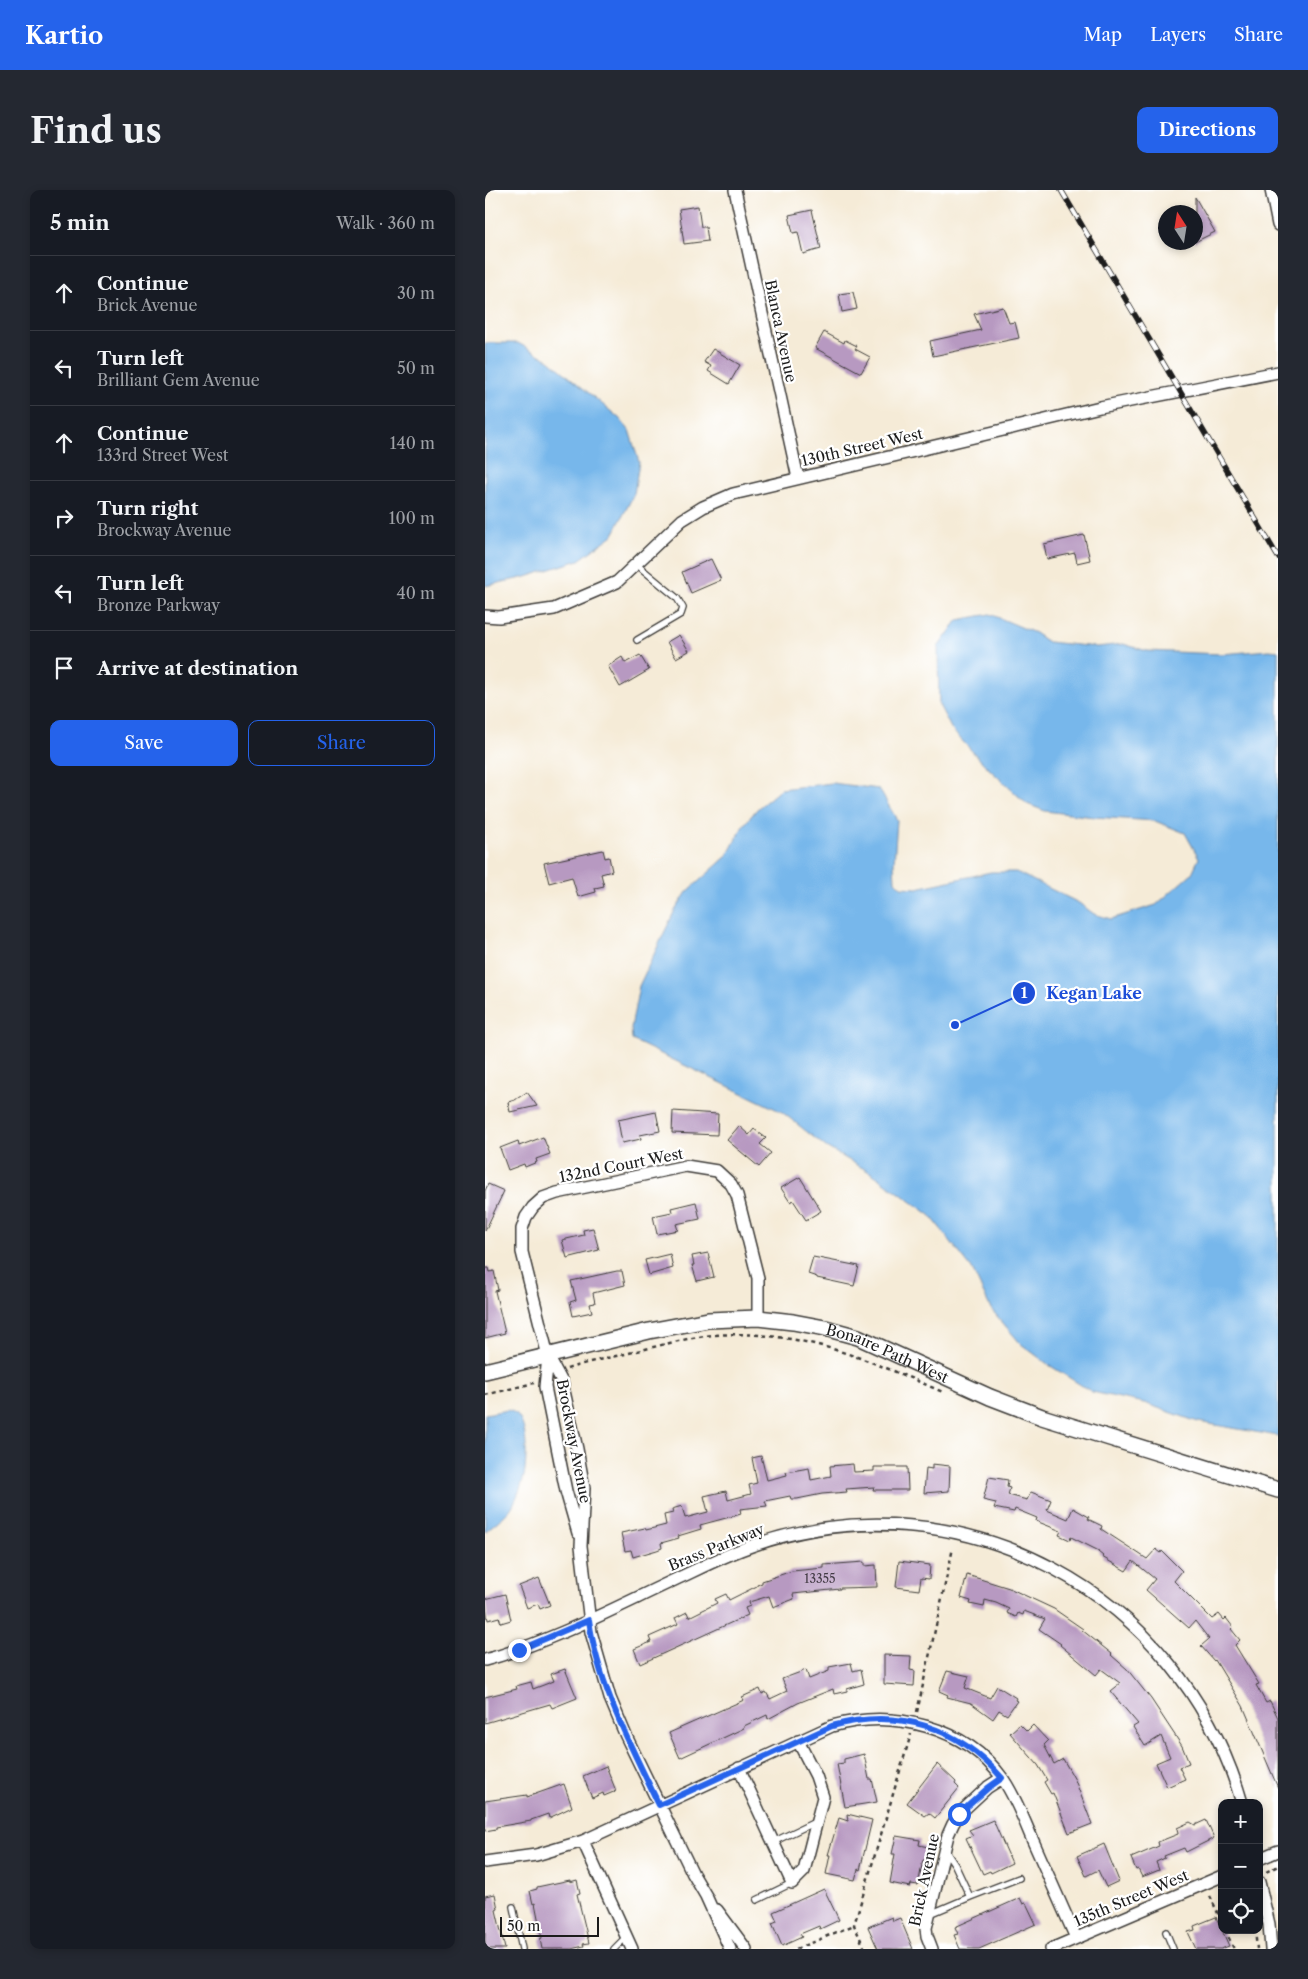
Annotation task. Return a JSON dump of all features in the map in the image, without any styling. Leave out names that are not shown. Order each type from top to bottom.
[{"type":"street","name":"Blanca Avenue","points":[[735,190],[798,478]]},
{"type":"street","points":[[1271,190],[1278,225]]},
{"type":"street","name":"130th Street West","points":[[485,616],[499,617],[554,609],[617,582],[683,520],[703,506],[733,494],[1100,407],[1278,372]]},
{"type":"street","name":"132nd Court West","points":[[548,1356],[522,1252],[521,1229],[533,1206],[543,1198],[557,1193],[686,1166],[717,1171],[731,1184],[737,1195],[757,1278],[758,1318]]},
{"type":"street","name":"Bonaire Path West","points":[[485,1371],[677,1325],[708,1320],[758,1318],[825,1328],[858,1337],[990,1397],[1042,1417],[1278,1490]]},
{"type":"street","name":"Brockway Avenue","points":[[548,1356],[562,1382],[584,1488],[581,1546]]},
{"type":"street","name":"Brockway Avenue","points":[[548,1356],[545,1387],[566,1491],[581,1546],[589,1620],[599,1664],[610,1698],[626,1736],[693,1874],[706,1896],[746,1949]]},
{"type":"street","name":"Brass Parkway","points":[[485,1660],[526,1647],[589,1620],[733,1553],[787,1536],[836,1527],[867,1525],[919,1527],[971,1537],[1026,1554],[1065,1574],[1111,1606],[1152,1643],[1176,1671],[1206,1714],[1229,1761],[1241,1799]]},
{"type":"street","points":[[485,1862],[536,1855],[583,1841],[832,1726],[863,1719],[888,1718],[938,1730],[966,1745],[989,1763],[1002,1778],[1021,1813],[1076,1938]]},
{"type":"street","points":[[739,1768],[792,1884],[804,1871],[823,1797],[816,1776],[798,1741]]},
{"type":"street","name":"Brick Avenue","points":[[932,1949],[926,1928],[948,1835],[959,1814],[1002,1778]]},
{"type":"street","points":[[583,1841],[632,1949]]},
{"type":"street","points":[[1263,1857],[1278,1851]]},
{"type":"street","name":"135th Street West","points":[[1051,1949],[1218,1878]]},
{"type":"street","points":[[1261,1889],[1273,1945]]},
{"type":"street","name":"Brockway Avenue","points":[[706,1896],[729,1949]]},
{"type":"lane","points":[[636,564],[677,598],[683,608],[681,614],[637,640]]},
{"type":"lane","points":[[773,1842],[817,1821]]},
{"type":"lane","points":[[945,1850],[955,1865],[970,1897]]},
{"type":"lane","points":[[929,1915],[1019,1878]]},
{"type":"lane","points":[[757,1900],[792,1884]]},
{"type":"lane","points":[[513,1907],[522,1949]]},
{"type":"lane","points":[[1166,1932],[1173,1949]]},
{"type":"lane","points":[[614,1949],[626,1937]]},
{"type":"path","points":[[557,1373],[684,1340],[715,1335],[757,1335],[786,1338],[845,1351],[947,1394]]},
{"type":"path","points":[[485,1395],[546,1378]]},
{"type":"path","points":[[865,1949],[854,1925],[915,1723],[953,1548]]},
{"type":"path","points":[[1263,1873],[1278,1866]]},
{"type":"path","points":[[1210,1896],[1218,1913]]},
{"type":"path","points":[[796,1949],[854,1925]]},
{"type":"path","points":[[1227,1934],[1234,1949]]},
{"type":"path","points":[[1255,1934],[1257,1949]]},
{"type":"water","points":[[485,343],[518,343],[549,360],[619,418],[629,430],[639,462],[634,494],[613,535],[579,560],[526,577],[485,586]]},
{"type":"water","points":[[990,614],[1035,633],[1048,642],[1097,647],[1123,644],[1147,651],[1222,654],[1278,651],[1278,1436],[1198,1422],[1144,1403],[1092,1392],[1049,1365],[1021,1344],[991,1309],[972,1269],[930,1215],[873,1174],[826,1147],[782,1112],[632,1040],[631,1028],[639,986],[674,912],[687,892],[727,856],[743,826],[757,809],[781,789],[832,783],[879,789],[897,820],[894,863],[895,881],[901,887],[917,888],[991,872],[1016,872],[1079,903],[1094,914],[1111,919],[1156,905],[1192,873],[1199,858],[1185,833],[1155,821],[1094,817],[1045,811],[1027,804],[987,767],[952,730],[939,705],[938,647],[958,620]]},
{"type":"water","points":[[508,1410],[515,1413],[524,1428],[526,1459],[524,1476],[511,1509],[485,1532],[485,1414]]},
{"type":"building","points":[[1195,197],[1200,205],[1195,205]]},
{"type":"building","points":[[698,206],[701,227],[706,227],[708,241],[684,244],[679,209]]},
{"type":"building","points":[[812,210],[821,249],[803,254],[798,232],[793,233],[789,215]]},
{"type":"building","points":[[1203,211],[1215,232],[1203,238]]},
{"type":"building","points":[[853,292],[857,309],[842,312],[839,294]]},
{"type":"building","points":[[1003,307],[1009,323],[1015,322],[1019,338],[933,356],[930,341],[981,330],[974,314]]},
{"type":"building","points":[[824,332],[844,343],[845,340],[857,346],[855,349],[870,357],[861,373],[815,348]]},
{"type":"building","points":[[713,349],[740,365],[729,384],[708,371],[711,366],[704,362]]},
{"type":"building","points":[[1084,535],[1090,560],[1077,563],[1075,553],[1047,559],[1044,544]]},
{"type":"building","points":[[711,559],[721,580],[691,593],[682,572]]},
{"type":"building","points":[[679,635],[689,651],[676,658],[667,642]]},
{"type":"building","points":[[640,655],[649,670],[620,687],[608,666],[622,657],[625,663]]},
{"type":"building","points":[[603,850],[605,858],[609,857],[612,871],[601,874],[604,886],[595,888],[596,892],[578,897],[572,877],[549,883],[544,863]]},
{"type":"building","points":[[527,1092],[537,1106],[510,1112],[508,1102]]},
{"type":"building","points":[[673,1111],[718,1114],[717,1135],[672,1133]]},
{"type":"building","points":[[656,1112],[660,1131],[640,1135],[641,1139],[622,1143],[618,1120]]},
{"type":"building","points":[[739,1126],[749,1135],[754,1129],[766,1138],[760,1144],[771,1153],[759,1167],[727,1140]]},
{"type":"building","points":[[543,1137],[550,1154],[536,1159],[537,1162],[525,1167],[524,1164],[508,1170],[500,1148],[518,1141],[519,1146]]},
{"type":"building","points":[[800,1177],[821,1211],[806,1220],[793,1200],[790,1202],[781,1188]]},
{"type":"building","points":[[488,1184],[504,1191],[485,1231],[485,1191]]},
{"type":"building","points":[[696,1202],[700,1219],[676,1224],[678,1230],[657,1234],[653,1216],[672,1212],[671,1208]]},
{"type":"building","points":[[593,1228],[599,1250],[567,1258],[562,1240],[584,1235],[583,1230]]},
{"type":"building","points":[[708,1253],[714,1277],[697,1281],[692,1265],[694,1265],[692,1256]]},
{"type":"building","points":[[670,1254],[673,1268],[649,1275],[645,1260]]},
{"type":"building","points":[[813,1257],[859,1266],[854,1286],[817,1278],[808,1274]]},
{"type":"building","points":[[485,1268],[489,1268],[490,1272],[494,1271],[498,1290],[495,1291],[505,1333],[485,1338]]},
{"type":"building","points":[[622,1271],[625,1285],[593,1293],[595,1303],[590,1304],[592,1312],[573,1316],[570,1302],[576,1300],[571,1281]]},
{"type":"building","points":[[761,1456],[767,1480],[787,1475],[786,1472],[809,1468],[811,1480],[831,1476],[830,1466],[853,1464],[854,1472],[874,1471],[874,1467],[907,1467],[908,1490],[873,1490],[874,1487],[846,1489],[847,1492],[797,1499],[791,1499],[790,1496],[765,1501],[767,1506],[740,1509],[741,1514],[700,1525],[701,1529],[661,1543],[662,1548],[657,1550],[633,1557],[631,1550],[625,1551],[621,1533],[666,1525],[664,1515],[673,1513],[672,1509],[682,1506],[685,1518],[708,1512],[704,1496],[726,1491],[728,1500],[751,1494],[749,1485],[757,1483],[752,1458]]},
{"type":"building","points":[[932,1464],[950,1466],[949,1491],[924,1493],[926,1468],[932,1469]]},
{"type":"building","points":[[989,1477],[1008,1480],[1007,1487],[1010,1488],[1008,1495],[1027,1500],[1031,1492],[1051,1500],[1047,1510],[1068,1519],[1073,1508],[1089,1517],[1088,1519],[1102,1526],[1101,1529],[1147,1559],[1156,1549],[1161,1553],[1162,1551],[1182,1571],[1174,1581],[1212,1619],[1219,1614],[1224,1620],[1226,1618],[1233,1627],[1231,1629],[1240,1640],[1235,1645],[1259,1684],[1256,1685],[1266,1703],[1270,1701],[1278,1718],[1278,1788],[1243,1706],[1215,1660],[1201,1646],[1209,1639],[1195,1621],[1189,1628],[1146,1590],[1155,1579],[1133,1561],[1126,1571],[1102,1557],[1099,1551],[1071,1537],[1070,1540],[1059,1535],[1061,1531],[1036,1521],[1037,1518],[1015,1509],[1014,1512],[994,1508],[996,1503],[983,1500]]},
{"type":"building","points":[[899,1561],[930,1565],[929,1579],[921,1578],[919,1590],[896,1587]]},
{"type":"building","points":[[864,1562],[864,1566],[876,1565],[877,1587],[840,1588],[793,1594],[794,1599],[773,1607],[769,1596],[749,1602],[750,1606],[745,1608],[748,1615],[640,1664],[634,1649],[651,1642],[649,1637],[678,1624],[675,1618],[687,1612],[689,1617],[717,1603],[715,1599],[726,1594],[729,1600],[757,1586],[762,1581],[792,1571],[824,1568],[824,1565]]},
{"type":"building","points":[[967,1575],[1009,1588],[1054,1609],[1083,1629],[1112,1654],[1127,1669],[1151,1699],[1182,1746],[1189,1763],[1179,1767],[1185,1779],[1167,1787],[1156,1763],[1170,1757],[1161,1736],[1145,1746],[1133,1727],[1138,1724],[1110,1691],[1120,1683],[1101,1669],[1096,1675],[1061,1644],[1039,1629],[1045,1619],[1024,1611],[1023,1615],[1018,1613],[1016,1617],[1007,1613],[1009,1609],[996,1603],[985,1600],[984,1607],[970,1604],[971,1601],[961,1598]]},
{"type":"building","points":[[539,1578],[550,1605],[540,1609],[538,1604],[527,1608],[519,1586]]},
{"type":"building","points":[[505,1594],[511,1620],[501,1623],[499,1617],[488,1620],[485,1599]]},
{"type":"building","points":[[884,1655],[911,1656],[910,1670],[915,1671],[914,1686],[884,1684]]},
{"type":"building","points":[[851,1663],[853,1671],[861,1669],[864,1684],[834,1694],[833,1689],[798,1703],[768,1719],[767,1715],[680,1758],[669,1733],[744,1700],[742,1697],[760,1689],[762,1694],[766,1692],[770,1699],[787,1691],[782,1679],[806,1670],[809,1679],[829,1671],[829,1667]]},
{"type":"building","points":[[565,1669],[577,1698],[552,1708],[550,1704],[485,1723],[485,1697],[517,1689],[516,1686],[531,1682],[533,1689],[554,1681],[551,1674]]},
{"type":"building","points":[[947,1671],[969,1676],[965,1688],[990,1698],[997,1686],[1016,1698],[1015,1700],[1017,1701],[1007,1715],[999,1710],[993,1719],[971,1703],[947,1697],[948,1695],[939,1691]]},
{"type":"building","points":[[1020,1724],[1027,1731],[1033,1725],[1048,1741],[1044,1745],[1054,1764],[1063,1759],[1075,1780],[1092,1824],[1069,1833],[1053,1793],[1051,1794],[1044,1782],[1047,1780],[1038,1765],[1010,1733]]},
{"type":"building","points":[[864,1754],[869,1779],[872,1779],[877,1802],[845,1807],[837,1764],[844,1763],[844,1759]]},
{"type":"building","points":[[937,1764],[956,1782],[955,1784],[959,1788],[935,1818],[929,1813],[925,1816],[907,1803]]},
{"type":"building","points":[[606,1766],[616,1791],[604,1796],[603,1793],[592,1798],[583,1776]]},
{"type":"building","points":[[564,1784],[572,1807],[549,1818],[548,1814],[531,1821],[496,1827],[496,1829],[485,1831],[485,1801],[527,1795],[527,1797]]},
{"type":"building","points":[[847,1814],[872,1820],[860,1870],[858,1869],[855,1880],[826,1874],[830,1855],[828,1855],[839,1818],[848,1821]]},
{"type":"building","points":[[993,1820],[1012,1863],[991,1873],[990,1871],[983,1874],[966,1838],[973,1835],[969,1830]]},
{"type":"building","points":[[1206,1820],[1214,1838],[1186,1852],[1184,1848],[1164,1856],[1165,1858],[1156,1862],[1159,1870],[1142,1877],[1138,1869],[1136,1870],[1131,1858],[1159,1846],[1158,1842],[1178,1834],[1177,1828],[1190,1822],[1195,1825]]},
{"type":"building","points":[[896,1836],[920,1840],[919,1845],[928,1847],[926,1860],[923,1860],[918,1885],[911,1884],[910,1887],[890,1883],[895,1854],[892,1854]]},
{"type":"building","points":[[1104,1844],[1119,1881],[1106,1887],[1098,1870],[1086,1876],[1077,1856]]},
{"type":"building","points":[[570,1880],[570,1882],[577,1880],[580,1893],[577,1894],[589,1943],[571,1949],[542,1949],[540,1939],[542,1938],[535,1903],[533,1904],[530,1891],[537,1889],[537,1887]]},
{"type":"building","points":[[824,1889],[839,1920],[820,1929],[819,1926],[800,1934],[802,1937],[782,1946],[772,1923],[777,1921],[773,1912]]},
{"type":"building","points":[[495,1894],[498,1909],[496,1910],[505,1949],[485,1949],[485,1896]]},
{"type":"building","points":[[1020,1898],[1023,1904],[1026,1903],[1036,1924],[979,1949],[960,1949],[954,1935],[958,1934],[955,1927]]},
{"type":"building","points":[[892,1917],[893,1921],[900,1918],[913,1949],[878,1949],[868,1927]]},
{"type":"building","points":[[1216,1917],[1218,1934],[1224,1934],[1229,1946],[1221,1949],[1196,1949],[1188,1932],[1195,1930],[1194,1926]]},
{"type":"railway","points":[[1061,190],[1278,557]]},
{"type":"place","name":"Kegan Lake","points":[[955,1025]]},
{"type":"route","points":[[519,1650],[589,1620],[599,1664],[610,1698],[659,1805],[818,1731],[848,1721],[888,1718],[926,1726],[954,1738],[989,1763],[1002,1778],[959,1814]]}]
